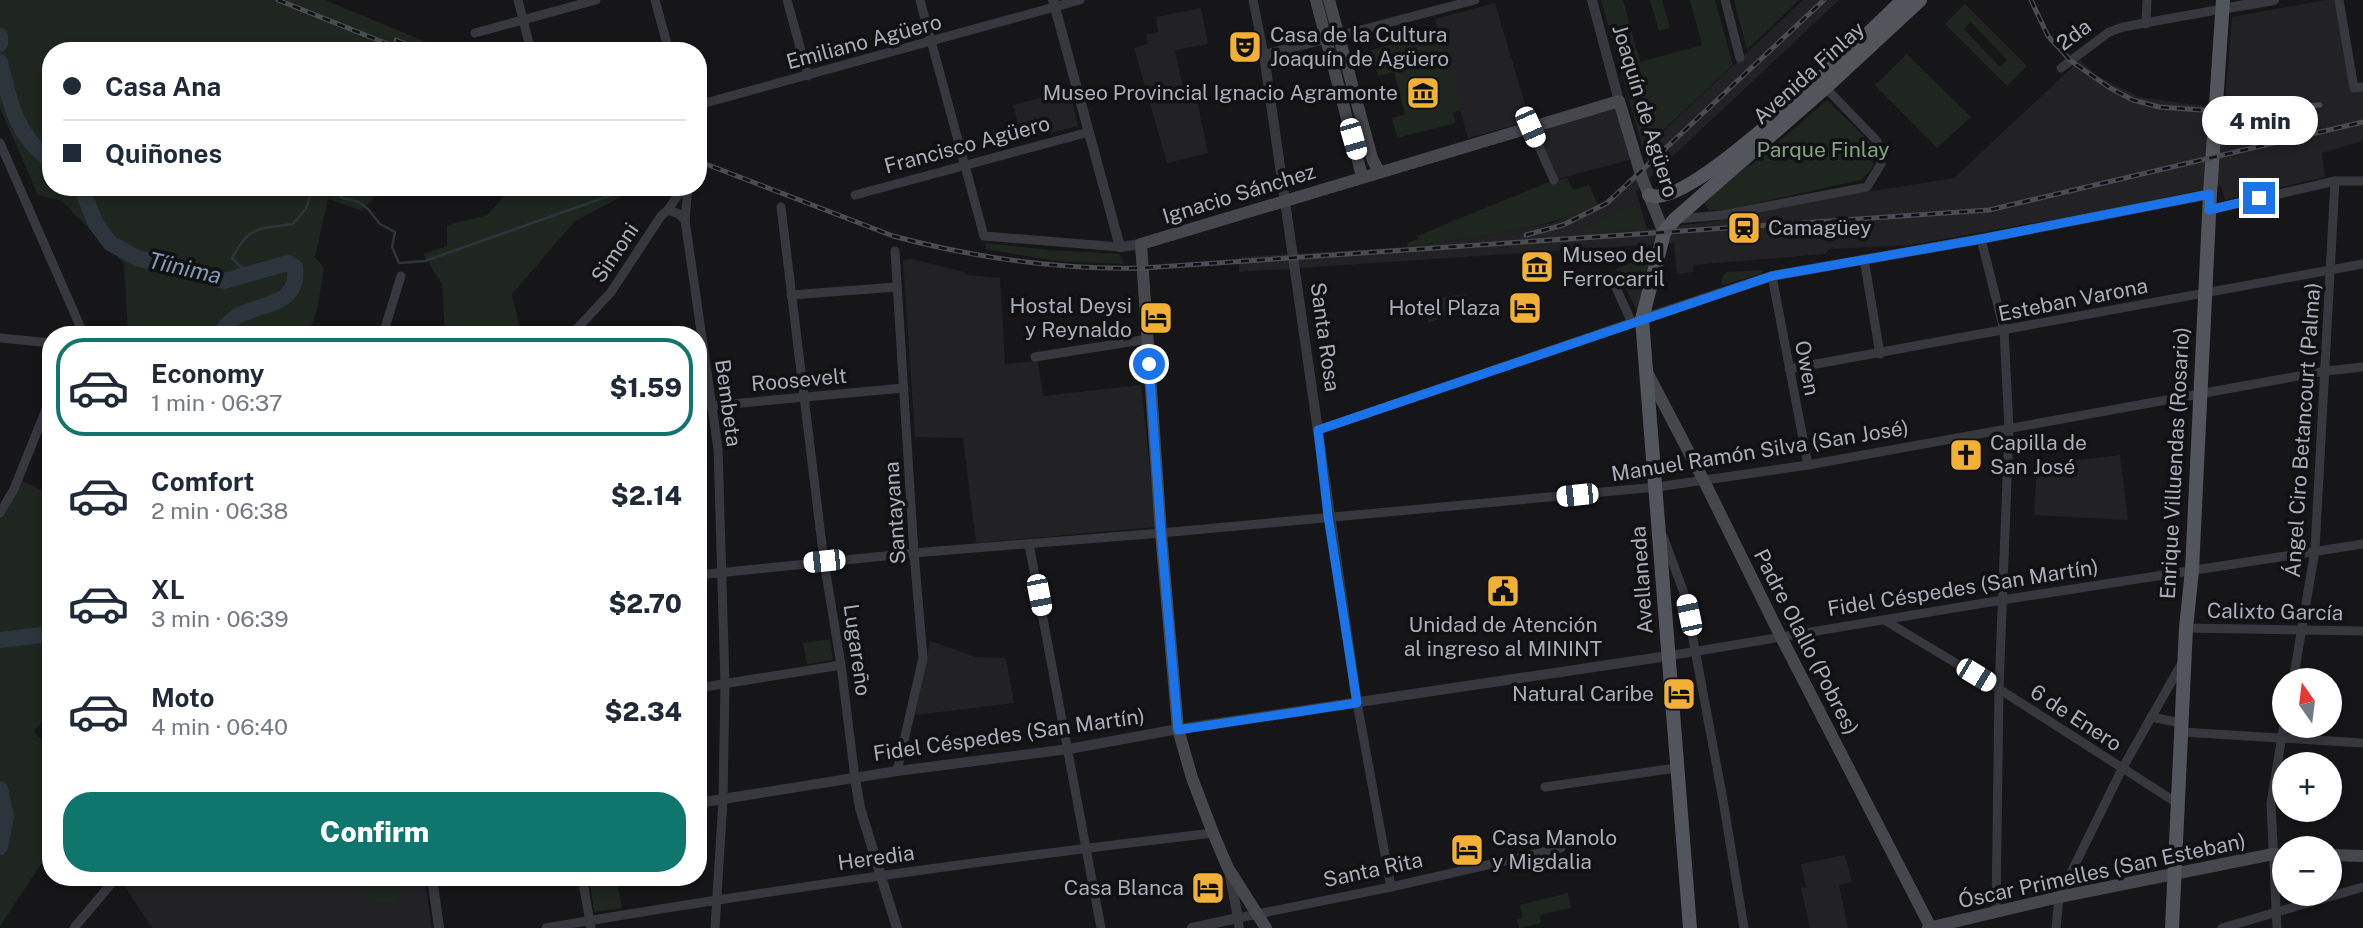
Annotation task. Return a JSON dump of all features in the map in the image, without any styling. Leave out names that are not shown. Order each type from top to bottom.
[{"type":"main road","points":[[1316,0],[1332,37],[1366,159],[1362,176]]},
{"type":"main road","points":[[1329,0],[1332,37]]},
{"type":"main road","name":"Avenida Finlay","points":[[1648,195],[1659,198],[1687,186],[1735,153],[1817,88],[1903,0]]},
{"type":"main road","name":"Avenida Finlay","points":[[1664,233],[1698,197],[1817,88],[1920,0]]},
{"type":"main road","name":"Enrique Villuendas (Rosario)","points":[[2172,928],[2184,659],[2192,570],[2209,210],[2223,5]]},
{"type":"main road","name":"Ignacio Sánchez","points":[[1141,244],[1619,101]]},
{"type":"main road","name":"Joaquín de Agüero","points":[[1619,101],[1648,195],[1664,233]]},
{"type":"main road","points":[[1366,159],[1379,172]]},
{"type":"main road","name":"Avellaneda","points":[[1664,233],[1637,321],[1648,374],[1690,928]]},
{"type":"main road","points":[[1141,244],[1178,730],[1192,778],[1228,868],[1266,928]]},
{"type":"main road","name":"Padre Olallo (Pobres)","points":[[1648,374],[1930,928]]},
{"type":"main road","name":"Óscar Primelles (San Esteban)","points":[[1930,928],[2059,897],[2272,855]]},
{"type":"main road","points":[[2342,855],[2363,856]]},
{"type":"street","points":[[518,0],[529,42]]},
{"type":"street","points":[[475,33],[596,0]]},
{"type":"street","points":[[655,0],[667,42]]},
{"type":"street","points":[[787,0],[807,76]]},
{"type":"street","points":[[920,0],[965,165]]},
{"type":"street","name":"Emiliano Agüero","points":[[707,103],[1054,4],[1080,0]]},
{"type":"street","name":"Santa Rosa","points":[[1253,0],[1286,201],[1328,516],[1357,703],[1391,887]]},
{"type":"street","points":[[1264,55],[1475,0]]},
{"type":"street","name":"Joaquín de Agüero","points":[[1592,0],[1619,101]]},
{"type":"street","points":[[1724,0],[1740,58]]},
{"type":"street","points":[[2146,24],[2147,0]]},
{"type":"street","name":"2da","points":[[2061,68],[2109,32],[2223,5],[2274,0]]},
{"type":"street","points":[[2339,0],[2359,88]]},
{"type":"street","points":[[1054,4],[1120,247]]},
{"type":"street","points":[[1674,220],[1729,214],[1867,187],[1881,164],[1877,141],[1817,88]]},
{"type":"street","points":[[1530,127],[1554,180]]},
{"type":"street","name":"Francisco Agüero","points":[[855,195],[1089,132]]},
{"type":"street","points":[[0,143],[80,326]]},
{"type":"street","name":"Ignacio Sánchez","points":[[965,165],[984,236],[1120,247],[1141,244]]},
{"type":"street","points":[[2209,210],[2335,181],[2363,181]]},
{"type":"street","name":"Ángel Ciro Betancourt (Palma)","points":[[2295,668],[2315,550],[2335,181]]},
{"type":"street","points":[[1318,430],[1772,276],[2210,194]]},
{"type":"street","name":"Simoni","points":[[579,326],[611,292],[661,216],[678,196]]},
{"type":"street","name":"Bembeta","points":[[685,196],[685,220],[701,326]]},
{"type":"street","points":[[1698,197],[1695,203],[1696,211],[1705,217]]},
{"type":"street","name":"Lugareño","points":[[781,207],[824,561],[841,665],[855,778],[860,807],[897,928]]},
{"type":"street","points":[[668,210],[679,214],[685,220]]},
{"type":"street","points":[[1981,239],[2004,330],[2008,428],[1999,688],[1996,911]]},
{"type":"street","name":"Santayana","points":[[895,251],[923,658],[897,771]]},
{"type":"street","points":[[1864,260],[1880,354]]},
{"type":"street","name":"Esteban Varona","points":[[1789,369],[2363,264]]},
{"type":"street","points":[[385,326],[401,276]]},
{"type":"street","name":"Owen","points":[[1772,276],[1808,465]]},
{"type":"street","points":[[1611,277],[1637,321]]},
{"type":"street","points":[[791,295],[896,287]]},
{"type":"street","points":[[0,338],[42,342]]},
{"type":"street","points":[[1035,357],[1148,339]]},
{"type":"street","name":"Bembeta","points":[[707,366],[718,449],[723,573],[723,800],[715,928]]},
{"type":"street","name":"Manuel Ramón Silva (San José)","points":[[707,574],[824,561],[1657,487],[1808,465],[2200,393],[2363,367]]},
{"type":"street","name":"Roosevelt","points":[[707,406],[904,388]]},
{"type":"street","points":[[0,513],[14,489],[42,419]]},
{"type":"street","points":[[1659,525],[1685,596],[1744,928]]},
{"type":"street","points":[[1029,544],[1101,928]]},
{"type":"street","name":"Fidel Céspedes (San Martín)","points":[[707,802],[1696,652],[2002,600],[2363,544]]},
{"type":"street","name":"6 de Enero","points":[[1884,620],[1999,688],[2177,803]]},
{"type":"street","name":"Calixto García","points":[[2186,628],[2363,631]]},
{"type":"street","points":[[2056,928],[2059,897],[2122,769],[2184,659]]},
{"type":"street","points":[[707,687],[841,665]]},
{"type":"street","points":[[2151,717],[2181,728],[2272,736]]},
{"type":"street","points":[[2276,836],[2271,803],[2281,738]]},
{"type":"street","points":[[2295,738],[2363,743]]},
{"type":"street","points":[[1545,787],[1676,768]]},
{"type":"street","name":"Heredia","points":[[546,928],[590,924],[716,899],[879,874],[1213,833]]},
{"type":"street","name":"Santa Rita","points":[[1192,928],[1238,923],[1257,914],[1561,848]]},
{"type":"street","points":[[1228,868],[1238,923]]},
{"type":"street","points":[[74,928],[109,886]]},
{"type":"street","points":[[433,886],[439,928]]},
{"type":"street","points":[[584,886],[590,924]]},
{"type":"street","points":[[2222,928],[2363,887]]},
{"type":"street","points":[[2276,906],[2277,928]]},
{"type":"shaded area","points":[[1803,0],[1839,0],[1636,191],[1647,229],[1710,222],[1954,178],[2080,60],[2096,75],[2139,97],[2204,106],[2225,104],[2232,17],[2325,0],[2336,0],[2351,90],[2363,90],[2363,141],[2322,153],[2325,177],[2225,200],[2221,186],[1911,245],[1830,249],[1825,254],[1693,265],[1693,272],[1677,274],[1674,243],[1239,272],[1239,257],[1408,247],[1552,223],[1598,205],[1647,161],[1644,149]]},
{"type":"shaded area","points":[[1495,3],[1530,121],[1468,138],[1435,19]]},
{"type":"shaded area","points":[[1201,8],[1208,44],[1175,50],[1183,88],[1194,86],[1208,153],[1167,163],[1134,48],[1148,44],[1146,35],[1158,32],[1156,17]]},
{"type":"shaded area","points":[[1069,90],[1078,126],[1022,140],[1013,105]]},
{"type":"shaded area","points":[[1619,101],[1636,158],[1554,180],[1530,127]]},
{"type":"shaded area","points":[[912,259],[964,272],[966,275],[1000,278],[1005,364],[1038,361],[1043,396],[1141,385],[1156,527],[976,543],[963,438],[915,437],[903,260]]},
{"type":"shaded area","points":[[2120,455],[2128,520],[2034,515],[2037,465]]},
{"type":"shaded area","points":[[930,641],[976,657],[1006,658],[1014,703],[915,715]]},
{"type":"shaded area","points":[[1845,855],[1852,882],[1839,885],[1848,928],[1810,928],[1801,888],[1806,887],[1801,864]]},
{"type":"shaded area","points":[[125,886],[425,886],[432,928],[152,928]]},
{"type":"green space","points":[[0,0],[325,0],[426,42],[42,42],[42,196],[38,195],[0,108]]},
{"type":"green space","points":[[1601,0],[1623,0],[1640,62],[1702,45],[1690,0],[1715,0],[1733,65],[1643,149]]},
{"type":"green space","points":[[1650,0],[1662,0],[1670,28],[1659,31]]},
{"type":"green space","points":[[1734,0],[1799,0],[1747,50]]},
{"type":"green space","points":[[1965,4],[2027,66],[2007,86],[1945,24]],"holes":[[[1971,22],[2007,60],[2000,67],[1964,29]]]},
{"type":"green space","points":[[1439,32],[1461,110],[1453,113],[1455,123],[1397,138],[1392,118],[1405,114],[1394,72],[1378,76],[1371,50]]},
{"type":"green space","points":[[1907,54],[1971,117],[1937,148],[1875,85]]},
{"type":"green space","name":"Parque Finlay","points":[[1827,100],[1871,143],[1873,167],[1861,180],[1725,210],[1709,210],[1705,204],[1706,200],[1746,166],[1753,164]]},
{"type":"green space","name":"Museo del Ferrocarril","points":[[1567,178],[1573,190],[1589,185],[1598,205],[1528,228],[1408,247],[1407,243],[1418,239],[1417,236],[1546,183]]},
{"type":"green space","points":[[42,196],[375,196],[362,211],[328,199],[315,257],[324,268],[317,310],[311,326],[128,326],[124,264],[62,201]]},
{"type":"green space","points":[[504,196],[623,196],[575,221],[512,294],[519,326],[445,326],[442,284],[423,254],[447,246],[447,225],[487,215]]},
{"type":"green space","points":[[1638,203],[1644,229],[1572,234]]},
{"type":"green space","points":[[986,243],[1119,254],[1125,264],[1055,261],[985,249]]},
{"type":"green space","points":[[1652,247],[1638,313],[1616,269],[1631,263],[1645,248]]},
{"type":"green space","points":[[1764,270],[1761,274],[1723,285],[1721,283],[1727,272]]},
{"type":"green space","points":[[1466,294],[1469,306],[1429,323],[1426,309],[1430,302]]},
{"type":"green space","points":[[20,480],[42,490],[42,721],[34,732],[42,740],[42,863],[0,926],[0,514]]},
{"type":"green space","points":[[830,639],[833,660],[807,664],[803,643]]},
{"type":"green space","points":[[362,886],[400,886],[398,904],[361,899]]},
{"type":"green space","points":[[590,886],[618,886],[622,908],[594,912]]},
{"type":"green space","points":[[1568,893],[1571,908],[1540,915],[1541,923],[1519,928],[1517,919],[1523,918],[1520,905]]},
{"type":"waterway","name":"Tíinima","points":[[0,36],[0,44]]},
{"type":"waterway","name":"Tíinima","points":[[0,62],[16,117],[22,129],[42,153]]},
{"type":"waterway","name":"Tíinima","points":[[85,196],[96,224],[110,243],[137,258],[224,281],[288,263],[295,267],[292,289],[286,295],[236,317],[226,326]]},
{"type":"waterway","points":[[255,272],[241,267],[232,258],[238,247],[256,230],[293,224],[306,209],[310,196]]},
{"type":"waterway","points":[[340,196],[359,202],[380,224],[395,232],[392,247],[399,263],[425,261],[609,196]]},
{"type":"waterway","name":"Tíinima","points":[[0,640],[42,635]]},
{"type":"waterway","name":"Tíinima","points":[[0,789],[6,817],[0,847]]},
{"type":"railway","points":[[278,0],[383,42]]},
{"type":"railway","points":[[1526,235],[1563,225],[1607,203],[1824,0]]},
{"type":"railway","points":[[2031,0],[2048,36],[2071,61],[2133,100],[2159,107],[2215,111],[2320,105]]},
{"type":"railway","points":[[396,40],[401,42]]},
{"type":"railway","points":[[707,164],[893,236],[924,244],[1048,265],[1143,268],[1989,210],[2363,122]]},
{"type":"place","name":"Casa de la Cultura Joaquín de Agüero","points":[[1245,47]]},
{"type":"place","name":"Museo Provincial Ignacio Agramonte","points":[[1423,93]]},
{"type":"place","name":"Camagüey","points":[[1744,228]]},
{"type":"place","name":"Museo del Ferrocarril","points":[[1537,267]]},
{"type":"place","name":"Hotel Plaza","points":[[1525,308]]},
{"type":"place","name":"Hostal Deysi y Reynaldo","points":[[1156,318]]},
{"type":"place","name":"Capilla de San José","points":[[1966,455]]},
{"type":"place","name":"Unidad de Atención al ingreso al MININT","points":[[1503,591]]},
{"type":"place","name":"Natural Caribe","points":[[1679,694]]},
{"type":"place","name":"Casa Manolo y Migdalia","points":[[1467,850]]},
{"type":"place","name":"Casa Blanca","points":[[1208,888]]},
{"type":"route","points":[[1149,364],[1178,730],[1357,703],[1328,516],[1318,430],[1772,276],[2210,194],[2209,210],[2259,198]]}]
